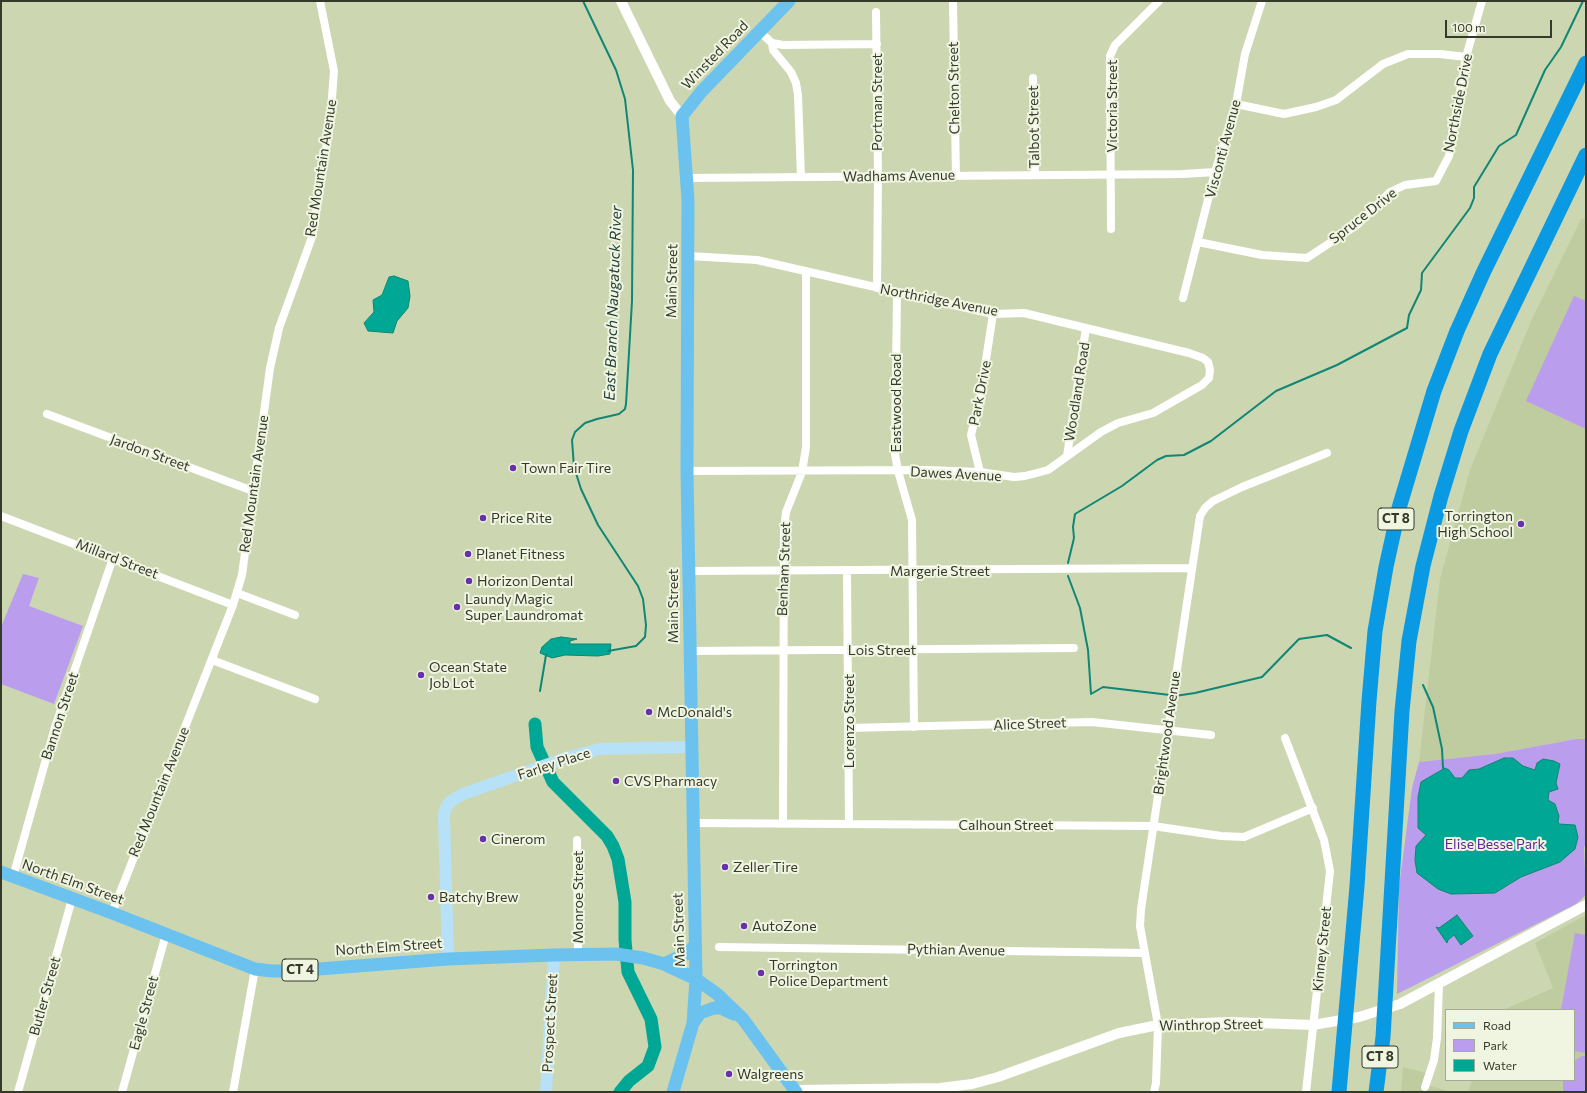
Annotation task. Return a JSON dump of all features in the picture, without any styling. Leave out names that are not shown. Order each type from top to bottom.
[{"type":"highway","name":"CT 8","points":[[1339,1088],[1357,886],[1375,631],[1386,567],[1399,508],[1434,391],[1457,331],[1484,271],[1586,63]]},
{"type":"highway","name":"CT 8","points":[[1376,1092],[1383,1037],[1402,711],[1409,641],[1423,566],[1441,496],[1461,431],[1490,354],[1586,155]]},
{"type":"highway","points":[[1382,1092],[1383,1037]]},
{"type":"main road","name":"Winsted Road","points":[[682,116],[701,92],[789,1]]},
{"type":"main road","name":"Main Street","points":[[673,1092],[693,1023],[696,979],[694,946],[687,471],[689,256],[687,178],[682,116]]},
{"type":"main road","name":"Farley Place","points":[[448,959],[444,819],[447,804],[464,794],[554,762],[600,749],[691,748]]},
{"type":"main road","name":"North Elm Street","points":[[7,875],[112,913],[255,969],[294,971],[448,959],[616,954],[643,958],[664,964],[696,979]]},
{"type":"main road","points":[[664,964],[683,956],[694,946]]},
{"type":"main road","name":"Prospect Street","points":[[546,1092],[554,955]]},
{"type":"main road","name":"CT 4","points":[[696,979],[717,994],[743,1019],[795,1091]]},
{"type":"main road","points":[[693,1023],[700,1013],[714,1008],[721,1008],[743,1019]]},
{"type":"street","name":"Red Mountain Avenue","points":[[112,913],[212,660],[233,605],[242,576],[270,368],[279,328],[312,237],[330,124],[334,71],[320,1]]},
{"type":"street","points":[[621,1],[670,101],[682,116]]},
{"type":"street","name":"Chelton Street","points":[[953,1],[956,176]]},
{"type":"street","name":"Victoria Street","points":[[1111,229],[1112,174],[1110,56],[1115,45],[1159,1]]},
{"type":"street","name":"Visconti Avenue","points":[[1183,298],[1215,172],[1236,104],[1246,54],[1262,1]]},
{"type":"street","name":"Northside Drive","points":[[1436,181],[1449,156],[1466,57],[1482,1]]},
{"type":"street","name":"Portman Street","points":[[876,12],[878,177],[877,288]]},
{"type":"street","points":[[760,32],[772,43],[783,45],[876,44]]},
{"type":"street","points":[[772,43],[773,50],[791,72],[796,83],[798,95],[801,177]]},
{"type":"street","points":[[1236,104],[1284,114],[1316,107],[1336,100],[1383,64],[1408,54],[1440,54],[1466,57]]},
{"type":"street","name":"Talbot Street","points":[[1033,78],[1035,175]]},
{"type":"street","name":"Wadhams Avenue","points":[[687,178],[1215,172]]},
{"type":"street","name":"Spruce Drive","points":[[1198,242],[1262,255],[1307,258],[1357,225],[1390,192],[1405,185],[1436,181]]},
{"type":"street","name":"Northridge Avenue","points":[[689,256],[757,260],[993,314],[1024,313],[1189,353],[1203,358],[1208,362],[1210,370],[1209,378],[1202,385]]},
{"type":"street","name":"Benham Street","points":[[783,823],[784,530],[786,512],[802,472],[806,447],[806,271]]},
{"type":"street","name":"Eastwood Road","points":[[897,293],[895,454],[898,471],[912,520],[912,650],[914,727]]},
{"type":"street","name":"Park Drive","points":[[980,472],[971,435],[981,393],[993,314]]},
{"type":"street","name":"Woodland Road","points":[[1067,456],[1086,328]]},
{"type":"street","name":"Dawes Avenue","points":[[687,471],[980,472],[1014,477],[1025,476],[1048,470],[1101,432],[1118,423],[1152,412],[1202,385]]},
{"type":"street","name":"Jardon Street","points":[[47,414],[253,491]]},
{"type":"street","name":"Brightwood Avenue","points":[[1154,1092],[1156,1083],[1158,1024],[1140,926],[1140,909],[1200,516],[1205,508],[1213,501],[1242,487],[1327,453]]},
{"type":"street","name":"Millard Street","points":[[1,516],[114,558],[233,605]]},
{"type":"street","name":"Bannon Street","points":[[7,875],[55,727],[114,558]]},
{"type":"street","name":"Margerie Street","points":[[689,572],[1191,568]]},
{"type":"street","name":"Lorenzo Street","points":[[847,571],[849,824]]},
{"type":"street","points":[[237,593],[295,615]]},
{"type":"street","name":"Lois Street","points":[[690,651],[1074,648]]},
{"type":"street","points":[[212,660],[315,699]]},
{"type":"street","name":"Alice Street","points":[[849,728],[1092,722],[1211,735]]},
{"type":"street","name":"Kinney Street","points":[[1285,738],[1324,840],[1330,871],[1306,1092]]},
{"type":"street","name":"Calhoun Street","points":[[692,823],[1153,826],[1221,836],[1244,837],[1313,808]]},
{"type":"street","name":"Monroe Street","points":[[577,840],[578,955]]},
{"type":"street","name":"Butler Street","points":[[18,1092],[72,899]]},
{"type":"street","name":"Winthrop Street","points":[[795,1091],[940,1088],[972,1084],[998,1077],[1119,1034],[1158,1024],[1229,1022],[1313,1025],[1359,1017],[1393,1006],[1439,985],[1586,905]]},
{"type":"street","name":"Eagle Street","points":[[122,1092],[166,934]]},
{"type":"street","name":"Pythian Avenue","points":[[719,947],[1145,953]]},
{"type":"street","points":[[233,1092],[255,969]]},
{"type":"street","points":[[1425,1087],[1434,1060],[1437,1038],[1439,985]]},
{"type":"shaded area","name":"Torrington High School","points":[[1581,219],[1586,219],[1586,739],[1576,739],[1495,754],[1419,762],[1440,579],[1470,470],[1531,321]]},
{"type":"shaded area","points":[[1586,915],[1586,1092],[1468,1092],[1472,1081],[1575,1081],[1575,1009],[1505,1009],[1553,988],[1535,943]]},
{"type":"shaded area","points":[[1403,1067],[1426,1073],[1423,1084],[1452,1092],[1401,1092]]},
{"type":"green space","points":[[1574,296],[1586,301],[1586,429],[1526,401]]},
{"type":"green space","points":[[23,574],[39,578],[29,606],[83,626],[54,704],[1,684],[1,627]]},
{"type":"green space","name":"Elise Besse Park","points":[[1576,739],[1586,739],[1586,842],[1584,848],[1586,895],[1576,904],[1397,994],[1399,887],[1412,788],[1419,762],[1495,754]]},
{"type":"green space","points":[[1575,933],[1586,935],[1586,1053],[1575,1051],[1575,1009],[1561,1009]]},
{"type":"green space","points":[[1582,1056],[1586,1056],[1586,1092],[1563,1092],[1563,1081],[1575,1081],[1575,1060]]},
{"type":"water","points":[[394,276],[408,281],[410,296],[408,308],[397,321],[393,333],[368,331],[364,323],[374,312],[373,300],[382,295],[389,277]]},
{"type":"water","points":[[561,637],[577,639],[570,641],[570,644],[611,644],[610,654],[598,656],[565,655],[552,658],[540,653],[542,647],[551,639]]},
{"type":"water","points":[[1504,758],[1513,758],[1523,766],[1535,770],[1537,763],[1543,759],[1560,764],[1556,783],[1558,789],[1549,792],[1548,800],[1555,804],[1559,816],[1559,824],[1575,825],[1578,837],[1575,849],[1560,862],[1521,877],[1495,893],[1451,894],[1438,889],[1417,873],[1415,860],[1416,846],[1426,835],[1418,828],[1418,797],[1421,782],[1445,768],[1449,770],[1455,778],[1462,778],[1469,770],[1479,769]]},
{"type":"water","points":[[1457,915],[1473,936],[1461,945],[1454,935],[1448,940],[1447,943],[1436,927],[1439,928]]},
{"type":"waterway","name":"East Branch Naugatuck River","points":[[583,1],[616,70],[625,99],[633,170],[632,301],[625,409],[619,414],[585,423],[575,432],[572,440],[574,467],[581,489],[598,525],[638,586],[643,599],[646,625],[645,637],[636,646],[608,651]]},
{"type":"waterway","points":[[1068,563],[1074,538],[1073,527],[1075,514],[1122,486],[1157,460],[1166,456],[1184,455],[1211,441],[1276,391],[1337,365],[1407,328],[1409,315],[1421,290],[1422,273],[1470,208],[1474,198],[1474,187],[1499,146],[1516,135],[1545,70],[1561,47],[1583,1]]},
{"type":"waterway","points":[[1068,576],[1080,608],[1088,650],[1091,694],[1103,687],[1170,695]]},
{"type":"waterway","points":[[1175,696],[1195,693],[1262,677],[1299,639],[1327,635],[1351,648]]},
{"type":"waterway","name":"East Branch Naugatuck River","points":[[540,691],[546,655]]},
{"type":"waterway","points":[[1423,685],[1433,707],[1442,749],[1443,768]]},
{"type":"waterway","name":"East Branch Naugatuck River","points":[[535,724],[537,747],[553,782],[607,836],[618,859],[625,902],[625,940],[628,972],[651,1019],[655,1047],[648,1066],[629,1081],[620,1092]]},
{"type":"place","name":"Town Fair Tire","points":[[513,468]]},
{"type":"place","name":"Price Rite","points":[[483,518]]},
{"type":"place","name":"Torrington High School","points":[[1521,524]]},
{"type":"place","name":"Planet Fitness","points":[[468,554]]},
{"type":"place","name":"Horizon Dental","points":[[469,581]]},
{"type":"place","name":"Laundy Magic Super Laundromat","points":[[457,607]]},
{"type":"place","name":"Ocean State Job Lot","points":[[421,675]]},
{"type":"place","name":"McDonald's","points":[[649,712]]},
{"type":"place","name":"CVS Pharmacy","points":[[616,781]]},
{"type":"place","name":"Cinerom","points":[[483,839]]},
{"type":"place","name":"Zeller Tire","points":[[725,867]]},
{"type":"place","name":"Batchy Brew","points":[[431,897]]},
{"type":"place","name":"AutoZone","points":[[744,926]]},
{"type":"place","name":"Torrington Police Department","points":[[761,973]]},
{"type":"place","name":"Walgreens","points":[[729,1074]]}]
